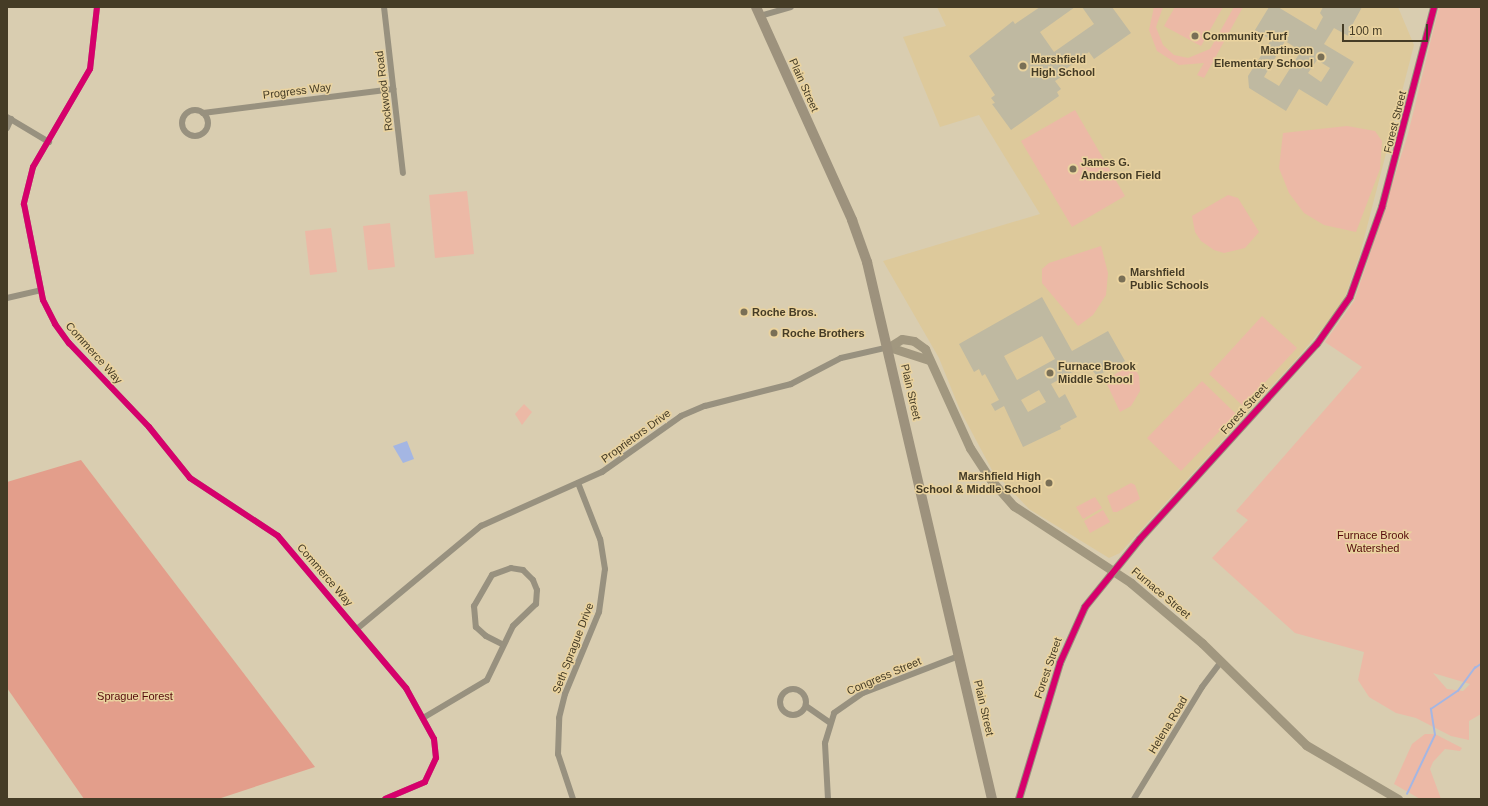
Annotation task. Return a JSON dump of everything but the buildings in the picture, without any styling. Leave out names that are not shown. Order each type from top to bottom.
[{"type":"main road","name":"Plain Street","points":[[758,11],[859,240],[889,347],[992,799]]},
{"type":"main road","name":"Furnace Street","points":[[889,347],[897,340],[914,341],[925,349],[964,438],[1002,493],[1028,518],[1114,570],[1221,662],[1306,745],[1398,799]]},
{"type":"main road","points":[[889,347],[929,360]]},
{"type":"street","name":"Commerce Way","points":[[97,7],[90,69],[49,142],[33,167],[24,204],[41,290],[55,324],[69,343],[149,427],[190,478],[278,536],[400,679],[423,718],[436,748],[434,768],[419,786],[386,799]]},
{"type":"street","name":"Rockwood Road","points":[[384,7],[403,173]]},
{"type":"street","points":[[758,11],[791,7]]},
{"type":"street","name":"Forest Street","points":[[1019,799],[1070,636],[1085,607],[1114,570],[1313,349],[1346,305],[1358,279],[1382,207],[1434,7]]},
{"type":"street","name":"Progress Way","points":[[203,113],[207,120],[204,131],[194,135],[186,132],[182,120],[187,112],[195,110],[203,113],[394,89]]},
{"type":"street","points":[[7,128],[9,118],[49,142]]},
{"type":"street","points":[[7,298],[41,290]]},
{"type":"street","name":"Proprietors Drive","points":[[358,628],[481,526],[613,466],[665,426],[691,411],[791,384],[841,358],[889,347]]},
{"type":"street","name":"Seth Sprague Drive","points":[[573,799],[558,754],[559,718],[565,694],[599,612],[605,569],[600,539],[578,483]]},
{"type":"street","points":[[423,718],[487,680],[502,644],[513,626],[536,604],[537,590],[533,580],[523,570],[511,568],[492,575],[474,606],[476,627],[486,636],[502,644]]},
{"type":"street","name":"Congress Street","points":[[828,799],[824,743],[829,722],[839,707],[854,698],[959,656]]},
{"type":"street","name":"Helena Road","points":[[1134,799],[1202,687],[1221,662]]},
{"type":"street","points":[[796,689],[806,698],[806,706],[800,713],[792,716],[781,708],[780,700],[788,690],[796,689]]},
{"type":"street","points":[[806,706],[829,722]]},
{"type":"shaded area","name":"Marshfield Public Schools","points":[[937,7],[1398,7],[1414,45],[1360,254],[1345,297],[1332,317],[1293,363],[1120,553],[1109,558],[1029,509],[992,470],[960,410],[939,358],[883,261],[1040,214],[979,115],[940,127],[903,37],[946,26]]},
{"type":"green space","points":[[1154,7],[1163,7],[1156,27],[1163,45],[1174,55],[1188,58],[1210,49],[1234,7],[1243,7],[1204,78],[1197,75],[1204,63],[1179,65],[1157,51],[1149,30]]},
{"type":"green space","name":"Community Turf","points":[[1175,7],[1223,7],[1201,46],[1164,26]]},
{"type":"green space","name":"Furnace Brook Watershed","points":[[1439,7],[1481,7],[1481,714],[1469,721],[1469,740],[1451,736],[1416,718],[1396,713],[1369,697],[1358,680],[1364,652],[1295,633],[1212,558],[1248,520],[1236,511],[1362,367],[1325,342],[1354,301],[1408,134]],"holes":[[[1433,673],[1470,684],[1463,691],[1447,689]]]},
{"type":"green space","name":"James G. Anderson Field","points":[[1075,110],[1125,196],[1072,227],[1021,141]]},
{"type":"green space","points":[[1347,126],[1375,131],[1382,141],[1380,169],[1356,232],[1324,225],[1304,213],[1289,193],[1279,168],[1283,133]]},
{"type":"green space","points":[[467,191],[474,254],[435,258],[429,195]]},
{"type":"green space","points":[[1228,195],[1238,198],[1259,232],[1245,248],[1224,253],[1214,250],[1201,241],[1195,232],[1192,216]]},
{"type":"green space","points":[[390,223],[395,267],[368,270],[363,226]]},
{"type":"green space","points":[[331,228],[337,272],[310,275],[305,231]]},
{"type":"green space","points":[[1101,246],[1108,273],[1106,295],[1093,315],[1078,326],[1042,283],[1042,269],[1049,263]]},
{"type":"green space","points":[[1262,316],[1297,348],[1243,406],[1209,374]]},
{"type":"green space","points":[[1132,363],[1139,376],[1140,391],[1131,406],[1120,412],[1107,384],[1108,379]]},
{"type":"green space","points":[[1202,381],[1236,414],[1181,471],[1147,438]]},
{"type":"green space","points":[[524,404],[532,412],[522,425],[515,414]]},
{"type":"green space","name":"Sprague Forest","points":[[81,460],[315,767],[218,799],[84,799],[7,688],[7,482]]},
{"type":"green space","points":[[1131,483],[1135,485],[1140,499],[1117,512],[1113,512],[1107,496]]},
{"type":"green space","points":[[1095,497],[1102,508],[1083,519],[1076,507]]},
{"type":"green space","points":[[1103,510],[1110,522],[1090,533],[1084,521]]},
{"type":"green space","points":[[1425,734],[1435,734],[1462,748],[1460,751],[1445,749],[1433,762],[1430,769],[1441,799],[1420,799],[1394,784],[1412,744]]},
{"type":"water","points":[[407,441],[414,459],[403,463],[393,446]]},
{"type":"waterway","points":[[1407,794],[1435,735],[1431,709],[1458,691],[1475,668],[1481,664]]},
{"type":"cycle path","points":[[97,7],[90,69],[33,167],[24,204],[43,300],[55,324],[69,343],[149,427],[190,478],[278,536],[406,688],[434,739],[436,758],[425,782],[385,799]]},
{"type":"cycle path","points":[[1019,799],[1060,663],[1085,607],[1140,539],[1317,344],[1350,297],[1382,207],[1434,7]]},
{"type":"place","name":"Community Turf","points":[[1195,36]]},
{"type":"place","name":"Martinson Elementary School","points":[[1321,57]]},
{"type":"place","name":"Marshfield High School","points":[[1023,66]]},
{"type":"place","name":"James G. Anderson Field","points":[[1073,169]]},
{"type":"place","name":"Marshfield Public Schools","points":[[1122,279]]},
{"type":"place","name":"Roche Bros.","points":[[744,312]]},
{"type":"place","name":"Roche Brothers","points":[[774,333]]},
{"type":"place","name":"Furnace Brook Middle School","points":[[1050,373]]},
{"type":"place","name":"Marshfield High School & Middle School","points":[[1049,483]]}]
